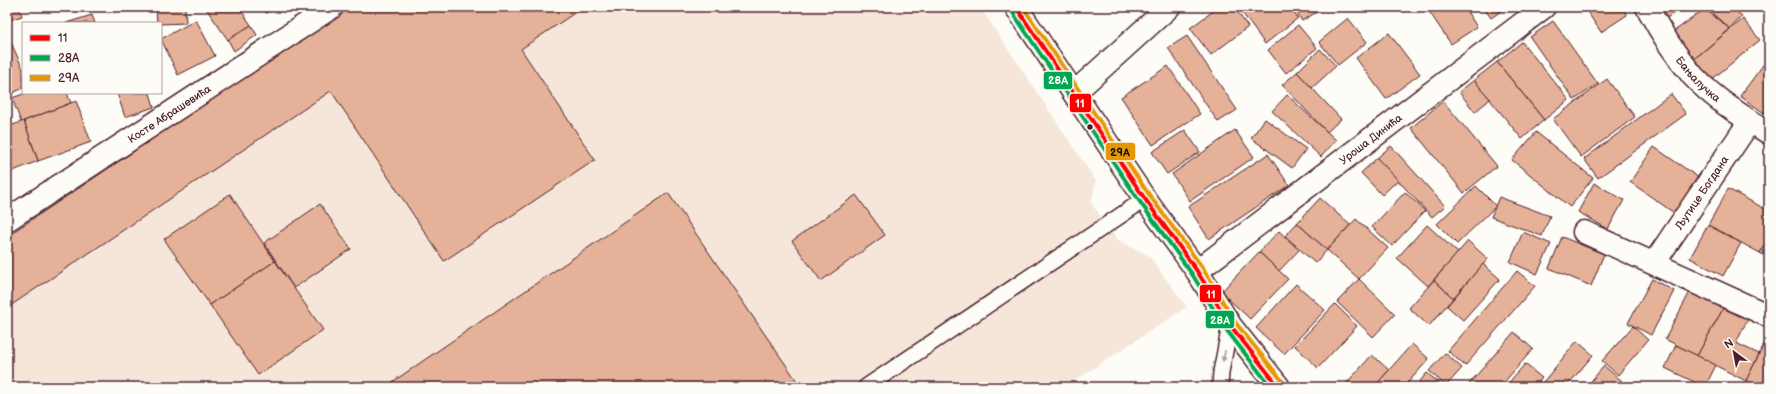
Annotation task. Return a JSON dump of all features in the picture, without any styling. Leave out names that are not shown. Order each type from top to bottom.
[{"type":"street","name":"Косте Абрашевића","points":[[7,220],[332,7]]},
{"type":"street","points":[[1016,7],[1145,198],[1197,271],[1230,325],[1279,387]]},
{"type":"street","points":[[1074,93],[1169,7]]},
{"type":"street","name":"Уроша Динића","points":[[1197,271],[1544,7]]},
{"type":"street","name":"Бањалучка","points":[[1647,7],[1661,34],[1694,76],[1725,103],[1750,121],[1769,132]]},
{"type":"street","name":"Љутице Богдана","points":[[1654,264],[1750,121]]},
{"type":"street","points":[[1584,232],[1769,316]]},
{"type":"lane","points":[[866,387],[1145,198]]},
{"type":"lane","points":[[1220,387],[1221,372],[1230,325]]},
{"type":"shaded area","points":[[350,7],[980,7],[1096,181],[1091,203],[1118,240],[1149,256],[1187,307],[1065,387],[7,387],[7,236]]},
{"type":"building","points":[[7,7],[19,7],[22,16],[7,21]]},
{"type":"building","points":[[156,7],[185,7],[186,23],[162,24],[162,22],[157,22]]},
{"type":"building","points":[[205,7],[239,7],[251,25],[228,40]]},
{"type":"building","points":[[262,7],[276,7],[266,13]]},
{"type":"building","points":[[350,7],[578,7],[579,10],[521,49],[595,160],[444,261],[331,91],[7,308],[7,236]]},
{"type":"building","points":[[1219,7],[1234,7],[1248,27],[1211,55],[1190,28]]},
{"type":"building","points":[[1238,7],[1289,7],[1298,18],[1265,44]]},
{"type":"building","points":[[1293,7],[1325,7],[1302,21]]},
{"type":"building","points":[[1426,7],[1464,7],[1477,27],[1451,44]]},
{"type":"building","points":[[1483,7],[1507,7],[1491,18]]},
{"type":"building","points":[[1584,7],[1622,7],[1627,15],[1601,32]]},
{"type":"building","points":[[1651,7],[1684,7],[1660,22]]},
{"type":"building","points":[[1705,7],[1731,7],[1742,16],[1730,29]]},
{"type":"building","points":[[1705,9],[1730,29],[1688,64],[1666,37]]},
{"type":"building","points":[[92,15],[95,22],[69,22]]},
{"type":"building","points":[[1348,18],[1367,42],[1338,65],[1319,42]]},
{"type":"building","points":[[1743,19],[1760,40],[1705,85],[1688,64]]},
{"type":"building","points":[[196,20],[215,56],[178,75],[162,38]]},
{"type":"building","points":[[1553,21],[1598,84],[1574,100],[1530,37]]},
{"type":"building","points":[[251,25],[257,35],[234,51],[228,40]]},
{"type":"building","points":[[1298,25],[1317,48],[1286,73],[1268,50]]},
{"type":"building","points":[[1389,33],[1420,74],[1386,99],[1356,58]]},
{"type":"building","points":[[8,36],[22,67],[22,88],[7,96]]},
{"type":"building","points":[[1187,36],[1237,110],[1218,122],[1168,48]]},
{"type":"building","points":[[1522,42],[1569,100],[1544,120],[1497,62]]},
{"type":"building","points":[[1320,49],[1336,66],[1312,88],[1297,72]]},
{"type":"building","points":[[1769,57],[1769,106],[1764,113],[1740,96]]},
{"type":"building","points":[[1497,62],[1544,120],[1522,139],[1474,80]]},
{"type":"building","points":[[1168,66],[1200,114],[1153,145],[1121,97]]},
{"type":"building","points":[[1297,72],[1341,119],[1327,132],[1282,85]]},
{"type":"building","points":[[1607,79],[1635,117],[1581,157],[1553,119]]},
{"type":"building","points":[[1474,80],[1490,99],[1475,112],[1459,92]]},
{"type":"building","points":[[23,94],[67,94],[71,103],[21,122],[12,98]]},
{"type":"building","points":[[117,94],[150,94],[154,107],[125,117]]},
{"type":"building","points":[[1671,94],[1686,114],[1598,178],[1584,159]]},
{"type":"building","points":[[1287,95],[1336,140],[1321,157],[1272,111]]},
{"type":"building","points":[[76,101],[91,142],[38,161],[24,121]]},
{"type":"building","points":[[1443,101],[1497,166],[1464,193],[1411,128]]},
{"type":"building","points":[[1265,119],[1306,149],[1292,168],[1251,138]]},
{"type":"building","points":[[24,121],[38,161],[8,173],[7,127]]},
{"type":"building","points":[[1185,130],[1200,152],[1167,174],[1152,152]]},
{"type":"building","points":[[1235,130],[1254,157],[1190,201],[1172,174]]},
{"type":"building","points":[[1536,132],[1593,178],[1570,207],[1512,160]]},
{"type":"building","points":[[1391,146],[1445,206],[1432,217],[1377,158]]},
{"type":"building","points":[[1654,147],[1702,180],[1677,215],[1630,182]]},
{"type":"building","points":[[1268,154],[1289,185],[1209,239],[1188,207]]},
{"type":"building","points":[[1377,158],[1398,180],[1382,195],[1361,173]]},
{"type":"building","points":[[1594,183],[1624,200],[1608,229],[1578,212]]},
{"type":"building","points":[[1476,186],[1496,206],[1457,244],[1437,224]]},
{"type":"building","points":[[1728,189],[1769,211],[1769,237],[1760,253],[1708,225]]},
{"type":"building","points":[[1405,192],[1425,211],[1392,246],[1372,227]]},
{"type":"building","points":[[668,193],[801,387],[385,387]]},
{"type":"building","points":[[230,194],[275,261],[210,305],[164,239]]},
{"type":"building","points":[[856,195],[885,235],[821,281],[792,241]]},
{"type":"building","points":[[1499,197],[1550,216],[1542,236],[1491,217]]},
{"type":"building","points":[[1320,198],[1350,225],[1327,250],[1297,223]]},
{"type":"building","points":[[320,204],[351,249],[294,288],[264,243]]},
{"type":"building","points":[[1356,219],[1388,248],[1359,279],[1327,250]]},
{"type":"building","points":[[1297,223],[1327,250],[1315,263],[1285,236]]},
{"type":"building","points":[[1427,225],[1458,253],[1428,286],[1397,258]]},
{"type":"building","points":[[1708,225],[1741,243],[1723,276],[1690,258]]},
{"type":"building","points":[[1279,231],[1299,250],[1279,271],[1259,252]]},
{"type":"building","points":[[1523,232],[1551,244],[1537,274],[1510,262]]},
{"type":"building","points":[[1562,237],[1604,254],[1591,286],[1549,268]]},
{"type":"building","points":[[1769,237],[1769,258],[1760,253]]},
{"type":"building","points":[[1468,241],[1488,259],[1453,298],[1434,280]]},
{"type":"building","points":[[1259,252],[1288,279],[1250,319],[1221,292]]},
{"type":"building","points":[[275,261],[323,330],[258,375],[210,305]]},
{"type":"building","points":[[1483,264],[1500,279],[1463,320],[1447,306]]},
{"type":"building","points":[[1517,271],[1535,286],[1465,366],[1448,351]]},
{"type":"building","points":[[1359,279],[1395,314],[1373,337],[1337,302]]},
{"type":"building","points":[[1652,279],[1674,291],[1651,335],[1628,323]]},
{"type":"building","points":[[1434,280],[1453,298],[1429,326],[1409,308]]},
{"type":"building","points":[[1296,284],[1325,310],[1284,354],[1256,328]]},
{"type":"building","points":[[1691,290],[1724,307],[1697,356],[1665,339]]},
{"type":"building","points":[[1335,304],[1357,326],[1318,368],[1295,346]]},
{"type":"building","points":[[1724,307],[1748,319],[1736,343],[1759,354],[1746,381],[1697,356]]},
{"type":"building","points":[[1633,326],[1648,340],[1618,375],[1602,361]]},
{"type":"building","points":[[1514,332],[1533,349],[1500,387],[1473,387],[1469,384]]},
{"type":"building","points":[[1769,334],[1769,387],[1760,387],[1746,381]]},
{"type":"building","points":[[1577,341],[1593,355],[1566,387],[1539,387]]},
{"type":"building","points":[[1412,344],[1429,359],[1404,387],[1374,387]]},
{"type":"building","points":[[1676,345],[1716,365],[1705,387],[1665,368]]},
{"type":"building","points":[[1445,353],[1462,368],[1446,386],[1429,371]]},
{"type":"building","points":[[1372,355],[1389,370],[1374,387],[1343,387]]},
{"type":"building","points":[[1525,364],[1542,378],[1534,387],[1505,387]]},
{"type":"building","points":[[1604,366],[1622,381],[1617,387],[1586,387]]},
{"type":"building","points":[[1427,373],[1444,387],[1415,387]]},
{"type":"transit line","name":"11","points":[[1016,7],[1145,199],[1197,271],[1230,325],[1279,387]]},
{"type":"transit line","name":"29А","points":[[1023,7],[1150,196],[1202,267],[1235,322],[1284,383]]},
{"type":"transit line","name":"28А","points":[[1011,10],[1140,202],[1192,274],[1225,328],[1271,387]]}]
